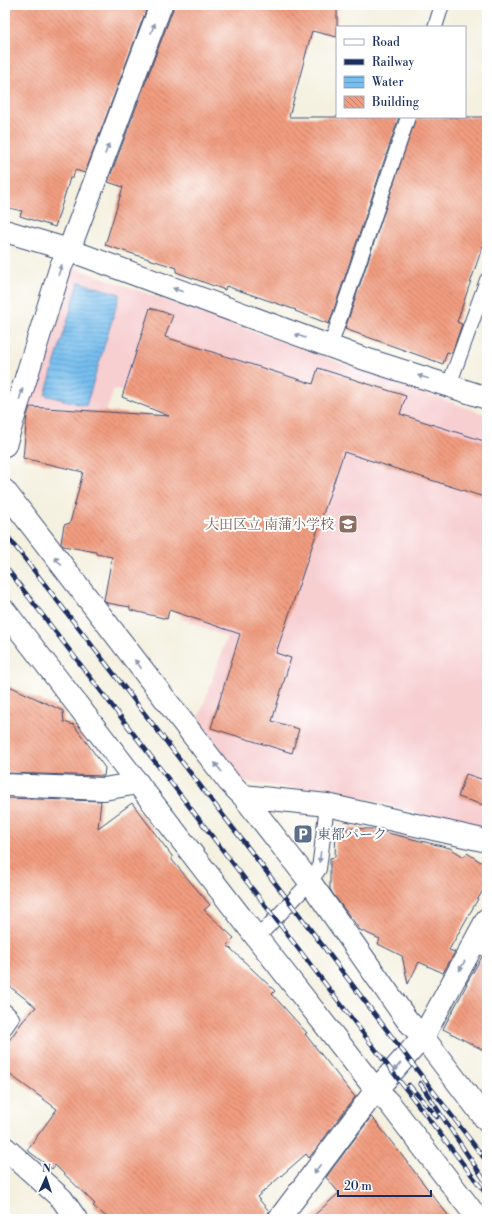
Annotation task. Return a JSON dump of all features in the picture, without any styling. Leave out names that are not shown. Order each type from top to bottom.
[{"type":"street","points":[[5,445],[61,266],[69,250],[161,5]]},
{"type":"street","points":[[5,231],[69,250],[359,358],[450,385],[487,398]]},
{"type":"street","points":[[5,491],[229,782],[243,796],[310,882],[407,1020],[423,1037],[487,1121]]},
{"type":"street","points":[[5,611],[257,938],[376,1090],[390,1104],[478,1219]]},
{"type":"street","points":[[5,785],[104,789],[138,783]]},
{"type":"street","points":[[243,796],[327,805],[487,841]]},
{"type":"street","points":[[279,1219],[376,1090],[423,1037],[480,947],[487,919]]},
{"type":"street","points":[[5,1148],[62,1199],[76,1219]]},
{"type":"lane","points":[[435,26],[442,5]]},
{"type":"lane","points":[[330,347],[408,118]]},
{"type":"lane","points":[[450,385],[487,280]]},
{"type":"lane","points":[[257,938],[310,882],[319,869],[327,805]]},
{"type":"lane","points":[[5,1011],[12,1018],[5,1028]]},
{"type":"shaded area","name":"大田区立 南蒲小学校","points":[[67,265],[487,415],[487,834],[372,800],[242,781],[198,720],[227,637],[180,618],[237,430],[204,417],[114,389],[102,424],[24,404]]},
{"type":"water","points":[[79,282],[120,294],[86,406],[45,395]]},
{"type":"building","points":[[5,5],[148,5],[85,173],[75,170],[73,178],[70,178],[55,227],[20,216],[22,211],[5,207]]},
{"type":"building","points":[[173,5],[337,5],[336,37],[312,31],[289,117],[399,118],[329,324],[295,311],[296,310],[226,286],[225,290],[176,272],[177,268],[105,245],[123,187],[108,182],[173,9]]},
{"type":"building","points":[[487,117],[487,233],[457,322],[462,324],[452,353],[447,352],[443,364],[345,329],[416,118]]},
{"type":"building","points":[[150,308],[173,315],[165,337],[313,384],[318,368],[406,396],[400,414],[487,442],[487,498],[344,452],[276,653],[291,658],[272,721],[299,729],[292,753],[211,728],[240,634],[169,610],[167,619],[130,610],[130,607],[107,603],[104,600],[112,557],[96,554],[96,552],[63,546],[61,543],[64,525],[70,523],[83,472],[23,458],[27,415],[30,407],[169,416],[122,397]]},
{"type":"building","points":[[5,684],[63,711],[64,722],[74,725],[105,768],[104,776],[5,773]]},
{"type":"building","points":[[466,774],[487,781],[487,806],[458,797]]},
{"type":"building","points":[[5,798],[101,801],[98,828],[132,803],[172,856],[172,860],[210,905],[204,910],[234,938],[227,945],[275,991],[272,994],[307,1033],[305,1034],[355,1097],[309,1158],[306,1154],[257,1197],[269,1211],[267,1219],[109,1219],[93,1206],[95,1204],[55,1165],[52,1169],[27,1150],[57,1109],[5,1071],[5,1046],[23,1021],[36,1007],[5,983]]},
{"type":"building","points":[[336,828],[371,829],[450,848],[464,857],[467,853],[487,866],[487,883],[449,950],[455,952],[443,973],[419,962],[408,984],[402,956],[378,944],[380,939],[360,930],[333,894],[330,889],[330,858],[335,857]]},
{"type":"building","points":[[482,957],[487,958],[487,1052],[443,1029],[466,984]]},
{"type":"building","points":[[371,1117],[451,1219],[310,1219],[339,1193],[326,1177]]},
{"type":"railway","points":[[5,533],[253,854],[487,1162]]},
{"type":"railway","points":[[5,566],[487,1195]]},
{"type":"railway","points":[[420,1083],[487,1184]]},
{"type":"railway","points":[[409,1085],[437,1117]]},
{"type":"place","name":"大田区立 南蒲小学校","points":[[348,524]]},
{"type":"place","name":"東都パーク","points":[[303,834]]}]
